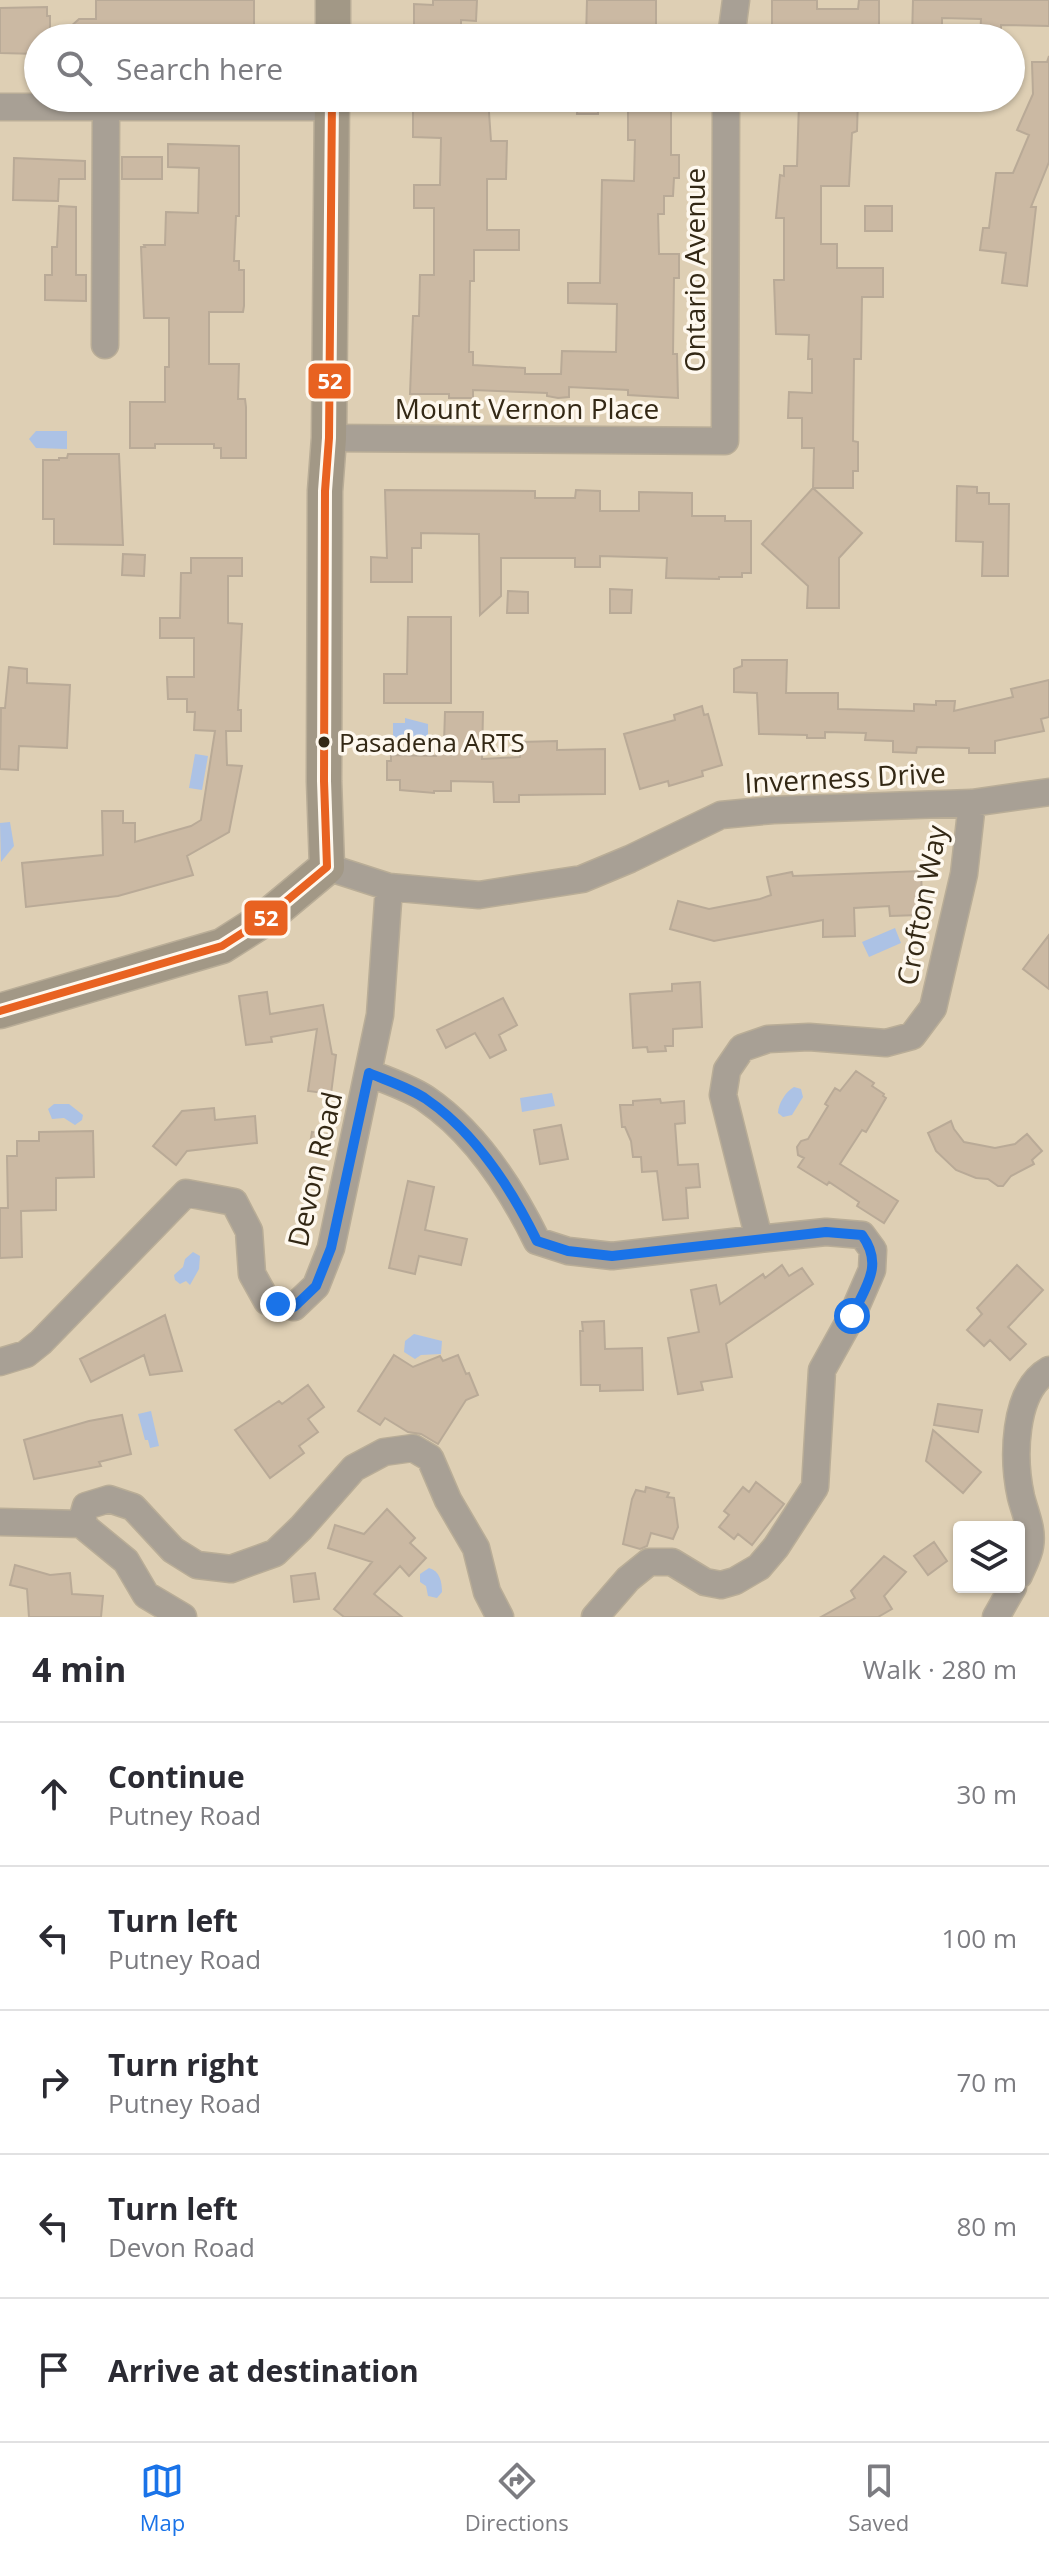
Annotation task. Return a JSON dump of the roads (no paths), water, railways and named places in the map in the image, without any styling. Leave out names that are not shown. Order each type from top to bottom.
[{"type":"main road","points":[[333,0],[333,24]]},
{"type":"main road","points":[[0,1011],[222,946],[266,918],[327,867],[324,781],[325,491],[329,438],[332,112]]},
{"type":"street","points":[[733,24],[736,0]]},
{"type":"street","points":[[0,107],[24,107]]},
{"type":"street","points":[[105,345],[106,112]]},
{"type":"street","name":"Ontario Avenue","points":[[725,441],[726,112]]},
{"type":"street","name":"Mount Vernon Place","points":[[329,438],[725,441]]},
{"type":"street","name":"Inverness Drive","points":[[327,867],[389,887],[479,895],[582,879],[721,815],[773,810],[972,803],[1049,792]]},
{"type":"street","name":"Crofton Way","points":[[758,1233],[723,1095],[727,1070],[742,1048],[768,1039],[809,1037],[886,1043],[912,1036],[933,1008],[964,874],[972,803]]},
{"type":"street","name":"Devon Road","points":[[0,1362],[26,1354],[41,1342],[186,1193],[234,1202],[249,1231],[252,1274],[267,1301],[294,1307],[316,1286],[331,1248],[369,1073],[383,987],[389,887]]},
{"type":"street","points":[[369,1073],[425,1098],[460,1127],[508,1185],[537,1241],[568,1251],[612,1256],[758,1233],[826,1232],[862,1235],[873,1250],[872,1270],[852,1316],[822,1370],[815,1487],[776,1547],[759,1567],[721,1585],[705,1582],[672,1562],[649,1562],[628,1579],[595,1617]]},
{"type":"street","points":[[1025,1559],[1030,1546],[1030,1528],[1016,1462],[1017,1430],[1026,1400],[1049,1370]]},
{"type":"street","points":[[81,1524],[86,1506],[109,1499],[133,1507],[173,1550],[197,1565],[231,1569],[275,1553],[354,1468],[384,1452],[413,1448],[430,1458],[448,1500],[476,1548],[487,1592],[500,1617]]},
{"type":"street","points":[[0,1522],[81,1524],[126,1561],[146,1595],[183,1617]]},
{"type":"street","points":[[996,1617],[1010,1593]]},
{"type":"water","points":[[36,431],[67,431],[67,449],[36,448],[29,439]]},
{"type":"water","points":[[405,718],[428,724],[428,738],[409,741],[393,739],[393,723],[405,723]]},
{"type":"water","points":[[195,754],[208,756],[202,790],[189,788]]},
{"type":"water","points":[[10,822],[14,846],[1,862],[0,823]]},
{"type":"water","points":[[895,928],[901,943],[869,957],[862,942]]},
{"type":"water","points":[[794,1087],[801,1089],[803,1097],[792,1115],[783,1117],[778,1113],[779,1106]]},
{"type":"water","points":[[552,1093],[555,1106],[522,1112],[520,1098]]},
{"type":"water","points":[[54,1104],[69,1104],[83,1115],[82,1120],[75,1125],[64,1118],[52,1119],[48,1109]]},
{"type":"water","points":[[193,1252],[200,1256],[199,1269],[190,1285],[186,1281],[180,1284],[174,1275]]},
{"type":"water","points":[[414,1334],[442,1341],[441,1354],[421,1355],[415,1359],[404,1352],[405,1341]]},
{"type":"water","points":[[151,1411],[159,1446],[150,1448],[138,1414]]},
{"type":"water","points":[[429,1568],[438,1574],[441,1581],[442,1592],[437,1598],[428,1596],[426,1586],[420,1582],[420,1574]]},
{"type":"place","name":"Pasadena ARTS","points":[[324,742]]}]
